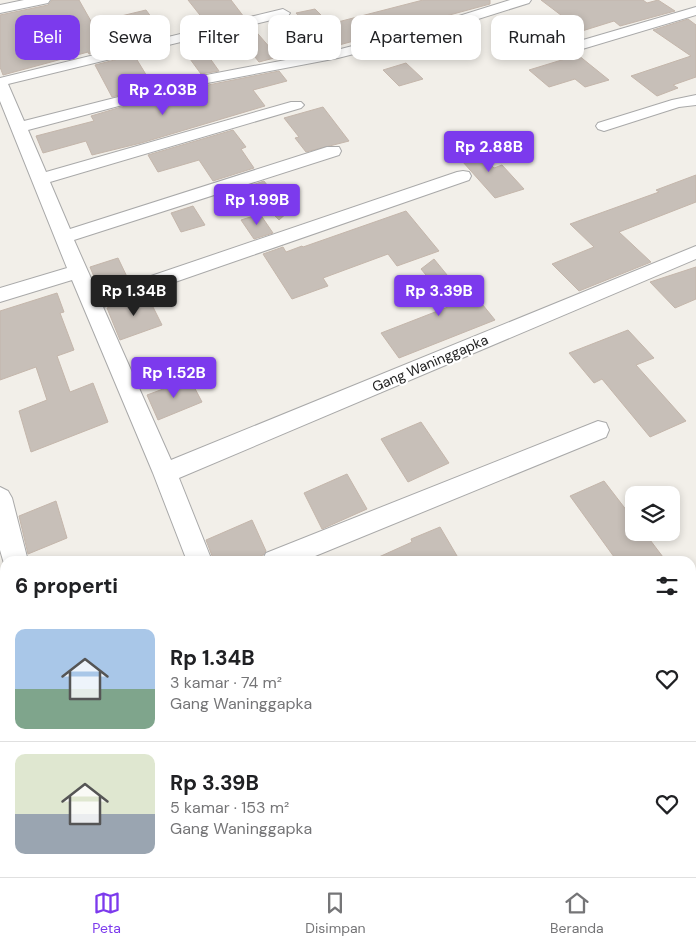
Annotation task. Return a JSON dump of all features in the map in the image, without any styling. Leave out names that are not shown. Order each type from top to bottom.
[{"type":"street","points":[[0,9],[43,0]]},
{"type":"street","points":[[19,127],[201,80],[333,54],[416,34],[524,0]]},
{"type":"street","points":[[682,0],[696,10]]},
{"type":"street","points":[[584,44],[696,10]]},
{"type":"street","points":[[198,556],[0,82],[284,13]]},
{"type":"street","points":[[604,126],[677,103],[696,100]]},
{"type":"street","points":[[40,179],[296,105]]},
{"type":"street","points":[[64,237],[333,151]]},
{"type":"street","points":[[93,302],[462,176]]},
{"type":"street","name":"Gang Waninggapka","points":[[164,473],[696,252]]},
{"type":"street","points":[[0,295],[78,271]]},
{"type":"street","points":[[287,556],[598,430]]},
{"type":"street","points":[[0,498],[15,556]]},
{"type":"building","points":[[52,0],[79,0],[90,19],[90,54],[88,52],[80,54],[80,15],[15,15],[15,60],[58,60],[3,75],[0,67],[0,15],[48,5]]},
{"type":"building","points":[[188,0],[231,0],[242,15],[200,15]]},
{"type":"building","points":[[423,0],[490,0],[490,4],[450,15],[365,15]]},
{"type":"building","points":[[541,0],[643,0],[647,3],[658,0],[675,11],[620,26],[614,21],[584,30],[584,15],[561,15]]},
{"type":"building","points":[[315,9],[321,15],[298,15],[296,13]]},
{"type":"building","points":[[146,10],[150,15],[125,15]]},
{"type":"building","points":[[351,19],[351,42],[341,44],[341,21]]},
{"type":"building","points":[[688,19],[696,25],[696,77],[673,85],[678,88],[657,96],[631,76],[691,56],[653,30]]},
{"type":"building","points":[[258,34],[268,45],[268,60],[259,62],[257,60]]},
{"type":"building","points":[[114,60],[137,60],[153,86],[112,97],[95,65]]},
{"type":"building","points":[[191,60],[211,60],[219,71],[201,74]]},
{"type":"building","points":[[562,60],[584,60],[609,80],[585,87],[575,79],[549,87],[529,70]]},
{"type":"building","points":[[406,63],[423,79],[399,86],[383,70]]},
{"type":"building","points":[[279,71],[287,81],[253,90],[265,106],[141,143],[92,155],[86,141],[43,153],[36,136],[94,121],[91,116],[118,108],[208,85]]},
{"type":"building","points":[[323,107],[349,141],[306,152],[295,138],[299,137],[284,118]]},
{"type":"building","points":[[233,130],[246,147],[241,149],[254,168],[213,181],[199,160],[158,172],[148,155]]},
{"type":"building","points":[[472,146],[494,168],[502,165],[524,189],[495,198],[454,152]]},
{"type":"building","points":[[696,175],[696,202],[619,232],[651,262],[579,291],[552,264],[594,247],[570,224],[659,192],[656,190]]},
{"type":"building","points":[[264,181],[288,212],[279,220],[246,187]]},
{"type":"building","points":[[193,206],[205,225],[181,232],[171,213]]},
{"type":"building","points":[[406,211],[439,251],[397,266],[388,254],[323,278],[328,286],[292,299],[263,254],[283,247],[286,252],[303,247]]},
{"type":"building","points":[[260,214],[273,233],[254,239],[241,220]]},
{"type":"building","points":[[118,258],[129,281],[100,291],[90,267]]},
{"type":"building","points":[[434,259],[465,297],[474,294],[495,320],[399,358],[381,333],[448,307],[446,304],[449,303],[421,269]]},
{"type":"building","points":[[696,267],[696,299],[675,308],[650,282]]},
{"type":"building","points":[[57,293],[64,312],[60,313],[74,350],[57,356],[70,392],[93,383],[108,422],[31,452],[19,411],[47,400],[36,367],[0,380],[0,311]]},
{"type":"building","points":[[136,297],[138,300],[148,297],[162,325],[120,340],[107,308]]},
{"type":"building","points":[[628,330],[654,358],[636,365],[686,421],[650,437],[602,379],[594,383],[569,353]]},
{"type":"building","points":[[190,379],[202,402],[158,420],[147,395]]},
{"type":"building","points":[[421,422],[449,463],[408,482],[381,439]]},
{"type":"building","points":[[347,474],[367,509],[322,529],[304,493]]},
{"type":"building","points":[[604,481],[625,508],[625,541],[651,541],[662,556],[613,556],[570,496]]},
{"type":"building","points":[[56,501],[67,538],[28,554],[19,516]]},
{"type":"building","points":[[252,520],[266,551],[261,556],[212,556],[206,540]]},
{"type":"building","points":[[440,527],[457,556],[381,556],[412,542],[411,539]]}]
